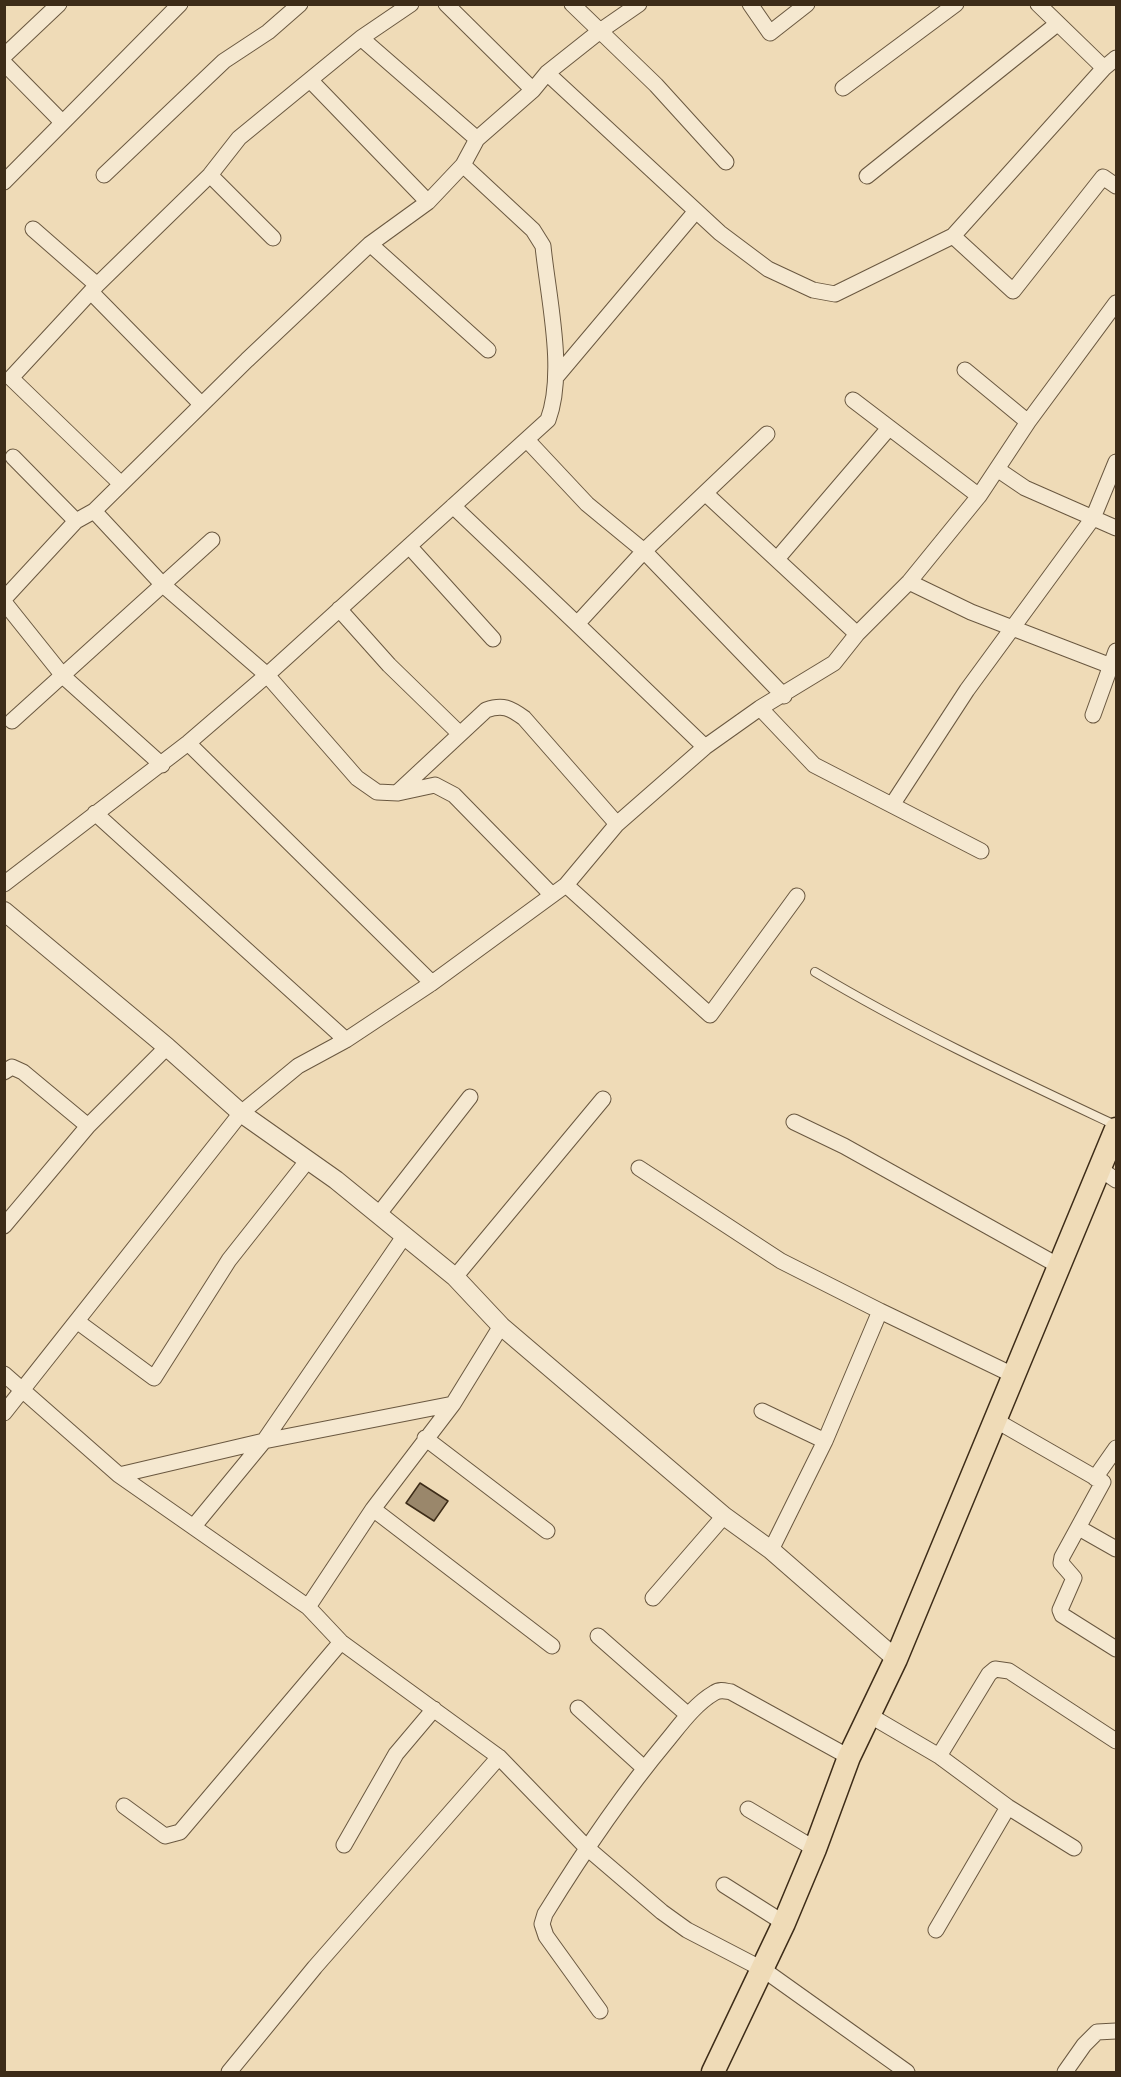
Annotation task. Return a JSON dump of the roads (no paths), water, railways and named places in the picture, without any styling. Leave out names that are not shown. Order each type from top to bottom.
[{"type":"main road","points":[[715,2072],[764,1970],[815,1849],[849,1756],[896,1659],[1012,1374],[1059,1266],[1108,1174],[1116,1127]]},
{"type":"street","points":[[4,56],[59,4]]},
{"type":"street","points":[[4,182],[180,4]]},
{"type":"street","points":[[104,175],[224,61],[268,32],[300,4]]},
{"type":"street","points":[[120,483],[8,376],[210,175],[239,138],[361,38],[411,4]]},
{"type":"street","points":[[446,4],[533,90]]},
{"type":"street","points":[[572,4],[656,85],[726,162]]},
{"type":"street","points":[[162,765],[64,677],[6,595],[76,520],[94,511],[201,404],[370,244],[428,201],[463,165],[477,139],[533,90],[546,73],[639,4]]},
{"type":"street","points":[[750,4],[770,33],[807,4]]},
{"type":"street","points":[[843,88],[956,4]]},
{"type":"street","points":[[1038,4],[1104,68]]},
{"type":"street","points":[[867,176],[1057,24]]},
{"type":"street","points":[[361,38],[477,139]]},
{"type":"street","points":[[546,73],[720,233],[768,269],[813,290],[835,294],[953,236],[1104,68],[1116,58]]},
{"type":"street","points":[[4,63],[62,122]]},
{"type":"street","points":[[310,80],[428,201]]},
{"type":"street","points":[[4,884],[188,743],[267,675],[548,420],[556,400],[557,376],[543,246],[533,230],[463,165]]},
{"type":"street","points":[[210,175],[273,238]]},
{"type":"street","points":[[953,236],[1013,291],[1103,177],[1116,186]]},
{"type":"street","points":[[557,376],[696,211]]},
{"type":"street","points":[[33,229],[94,289],[201,404]]},
{"type":"street","points":[[370,244],[488,350]]},
{"type":"street","points":[[4,1413],[241,1113],[298,1066],[346,1040],[432,983],[550,894],[566,885],[617,824],[705,747],[760,708],[784,696],[834,663],[857,634],[909,582],[979,496],[1028,422],[1116,303]]},
{"type":"street","points":[[965,370],[1028,422]]},
{"type":"street","points":[[853,400],[979,496]]},
{"type":"street","points":[[777,559],[889,428]]},
{"type":"street","points":[[577,624],[644,551],[767,435]]},
{"type":"street","points":[[527,440],[587,504],[644,551],[784,696]]},
{"type":"street","points":[[13,458],[76,520]]},
{"type":"street","points":[[892,805],[967,690],[1093,518],[1116,462]]},
{"type":"street","points":[[997,469],[1025,488],[1116,528]]},
{"type":"street","points":[[705,493],[857,634]]},
{"type":"street","points":[[453,506],[705,747]]},
{"type":"street","points":[[94,511],[162,584],[267,675],[357,778],[377,792],[398,793],[435,785],[454,795],[550,894]]},
{"type":"street","points":[[12,721],[64,677],[212,540]]},
{"type":"street","points":[[409,546],[493,639]]},
{"type":"street","points":[[909,582],[971,612],[1111,666]]},
{"type":"street","points":[[339,609],[389,665],[460,734]]},
{"type":"street","points":[[1093,715],[1116,651]]},
{"type":"street","points":[[398,793],[486,710],[499,706],[510,707],[524,718],[617,824]]},
{"type":"street","points":[[760,708],[814,765],[981,851]]},
{"type":"street","points":[[188,743],[432,983]]},
{"type":"street","points":[[95,813],[346,1040]]},
{"type":"street","points":[[566,885],[710,1015],[797,896]]},
{"type":"street","points":[[4,912],[166,1047],[241,1113],[308,1160],[405,1235],[455,1277],[501,1326],[724,1516],[771,1550],[896,1659]]},
{"type":"street","points":[[4,1226],[88,1126],[166,1047]]},
{"type":"street","points":[[7,1066],[23,1072],[88,1126]]},
{"type":"street","points":[[378,1215],[470,1097]]},
{"type":"street","points":[[455,1277],[603,1099]]},
{"type":"street","points":[[794,1122],[844,1146],[1059,1266]]},
{"type":"street","points":[[78,1322],[154,1378],[229,1260],[308,1160]]},
{"type":"street","points":[[639,1168],[781,1261],[1012,1374]]},
{"type":"street","points":[[194,1526],[264,1441],[405,1235]]},
{"type":"street","points":[[771,1550],[825,1441],[880,1311]]},
{"type":"street","points":[[308,1607],[373,1509],[453,1404],[501,1326]]},
{"type":"street","points":[[4,1374],[119,1475],[308,1607],[341,1642],[500,1757],[586,1847],[639,1894],[687,1930],[764,1970],[907,2073]]},
{"type":"street","points":[[119,1475],[264,1441],[453,1404]]},
{"type":"street","points":[[762,1411],[825,1441]]},
{"type":"street","points":[[995,1420],[1103,1482],[1062,1557],[1061,1563],[1074,1578],[1060,1610],[1062,1615],[1116,1649]]},
{"type":"street","points":[[425,1438],[547,1531]]},
{"type":"street","points":[[1095,1478],[1116,1448]]},
{"type":"street","points":[[373,1509],[552,1646]]},
{"type":"street","points":[[653,1598],[724,1516]]},
{"type":"street","points":[[1079,1528],[1116,1549]]},
{"type":"street","points":[[598,1636],[688,1715]]},
{"type":"street","points":[[124,1806],[165,1836],[180,1832],[341,1642]]},
{"type":"street","points":[[939,1756],[989,1674],[995,1669],[1009,1671],[1116,1741]]},
{"type":"street","points":[[600,2011],[546,1936],[542,1924],[545,1914],[586,1847],[644,1768],[688,1715],[713,1693],[722,1690],[731,1692],[849,1756]]},
{"type":"street","points":[[578,1708],[644,1768]]},
{"type":"street","points":[[344,1845],[396,1754],[434,1709]]},
{"type":"street","points":[[869,1715],[939,1756],[1008,1807],[1074,1848]]},
{"type":"street","points":[[229,2073],[315,1967],[500,1757]]},
{"type":"street","points":[[936,1930],[1008,1807]]},
{"type":"street","points":[[748,1809],[815,1849]]},
{"type":"street","points":[[724,1885],[784,1923]]},
{"type":"street","points":[[1065,2073],[1084,2044],[1097,2032],[1116,2031]]},
{"type":"lane","points":[[815,972],[874,1007],[970,1057],[1116,1127]]}]
